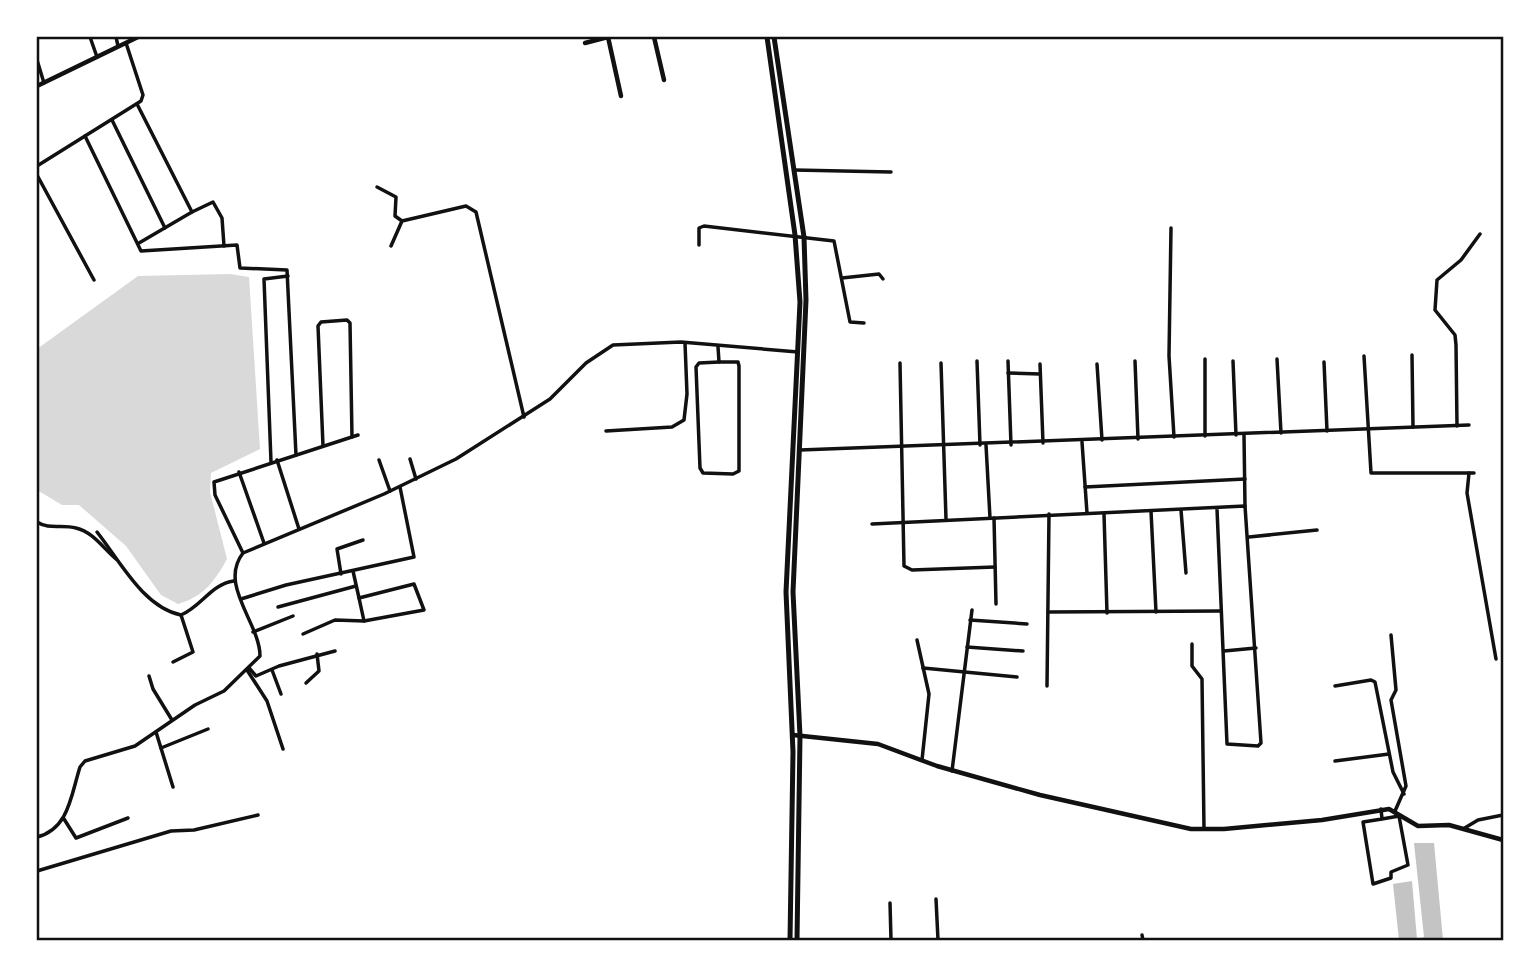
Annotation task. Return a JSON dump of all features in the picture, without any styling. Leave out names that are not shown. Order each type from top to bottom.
[{"type":"main road","points":[[766,37],[795,235],[800,302],[800,352],[786,592],[793,735],[790,940]]},
{"type":"main road","points":[[774,37],[804,237],[806,300],[800,352]]},
{"type":"main road","points":[[795,450],[793,592],[800,736],[797,940]]},
{"type":"street","points":[[90,37],[97,57]]},
{"type":"street","points":[[116,37],[118,46]]},
{"type":"street","points":[[37,86],[138,37]]},
{"type":"street","points":[[585,43],[609,37],[621,96]]},
{"type":"street","points":[[654,37],[664,80]]},
{"type":"street","points":[[37,166],[137,104],[142,95],[126,41]]},
{"type":"street","points":[[37,60],[44,83]]},
{"type":"street","points":[[137,104],[192,212]]},
{"type":"street","points":[[112,120],[165,228]]},
{"type":"street","points":[[85,136],[141,251],[239,247],[240,268],[286,269],[296,455]]},
{"type":"street","points":[[794,170],[891,172]]},
{"type":"street","points":[[37,175],[94,280]]},
{"type":"street","points":[[377,187],[396,197],[396,216],[402,221]]},
{"type":"street","points":[[139,243],[213,202],[222,218],[223,246]]},
{"type":"street","points":[[402,221],[466,206],[476,212],[524,417]]},
{"type":"street","points":[[391,246],[402,221]]},
{"type":"street","points":[[699,245],[701,226],[834,241],[850,321],[864,323]]},
{"type":"street","points":[[1171,228],[1169,356],[1174,438]]},
{"type":"street","points":[[1457,426],[1455,335],[1435,310],[1437,279],[1461,261],[1480,234]]},
{"type":"street","points":[[842,278],[879,274],[883,279]]},
{"type":"street","points":[[271,463],[264,279],[288,276]]},
{"type":"street","points":[[323,446],[318,326],[321,322],[350,323],[352,437]]},
{"type":"street","points":[[37,837],[56,828],[64,819],[80,767],[85,761],[135,746],[172,720],[223,691],[248,669],[261,653],[235,580],[236,565],[243,553],[400,487],[456,459],[550,399],[604,349],[622,343],[685,343],[800,352]]},
{"type":"street","points":[[606,431],[672,427],[684,420],[687,394],[685,343]]},
{"type":"street","points":[[718,347],[719,362]]},
{"type":"street","points":[[1412,355],[1413,427]]},
{"type":"street","points":[[1364,356],[1370,471],[1374,475],[1471,473],[1467,494],[1496,659]]},
{"type":"street","points":[[1205,359],[1205,436]]},
{"type":"street","points":[[1276,359],[1281,433]]},
{"type":"street","points":[[977,361],[992,518],[996,604]]},
{"type":"street","points":[[1008,361],[1011,445]]},
{"type":"street","points":[[1135,361],[1138,439]]},
{"type":"street","points":[[1233,361],[1236,435]]},
{"type":"street","points":[[719,362],[738,362],[739,366],[739,471],[733,474],[702,473],[700,468],[696,366],[699,363],[719,362]]},
{"type":"street","points":[[1325,362],[1327,431]]},
{"type":"street","points":[[900,363],[901,522],[904,566],[912,570],[995,566]]},
{"type":"street","points":[[941,363],[946,519]]},
{"type":"street","points":[[1040,364],[1043,443]]},
{"type":"street","points":[[1097,364],[1102,440]]},
{"type":"street","points":[[1008,373],[1040,374]]},
{"type":"street","points":[[795,450],[1011,445],[1469,425]]},
{"type":"street","points":[[243,553],[213,486],[218,479],[358,435]]},
{"type":"street","points":[[1217,509],[1227,744],[1258,746],[1261,743],[1250,537],[1245,506],[1244,435]]},
{"type":"street","points":[[1082,442],[1087,513]]},
{"type":"street","points":[[410,459],[416,479]]},
{"type":"street","points":[[278,460],[299,529]]},
{"type":"street","points":[[379,460],[390,491]]},
{"type":"street","points":[[239,472],[264,543]]},
{"type":"street","points":[[1085,487],[1245,479]]},
{"type":"street","points":[[242,599],[286,585],[414,557],[400,487]]},
{"type":"street","points":[[872,524],[1245,506]]},
{"type":"street","points":[[1181,510],[1185,573]]},
{"type":"street","points":[[1151,511],[1156,612]]},
{"type":"street","points":[[1047,686],[1049,514]]},
{"type":"street","points":[[1104,514],[1107,613]]},
{"type":"street","points":[[37,522],[45,527],[80,529],[100,542],[122,564]]},
{"type":"street","points":[[1250,537],[1317,530]]},
{"type":"street","points":[[97,532],[147,596],[168,612],[181,615],[202,602],[220,583],[235,580]]},
{"type":"street","points":[[341,574],[337,549],[363,540]]},
{"type":"street","points":[[353,571],[364,621]]},
{"type":"street","points":[[303,634],[335,620],[364,621],[424,610],[414,584],[359,598]]},
{"type":"street","points":[[278,607],[356,586]]},
{"type":"street","points":[[953,771],[972,610]]},
{"type":"street","points":[[1048,612],[1221,611]]},
{"type":"street","points":[[173,662],[193,652],[181,615]]},
{"type":"street","points":[[253,632],[293,616]]},
{"type":"street","points":[[970,620],[1027,624]]},
{"type":"street","points":[[1391,635],[1396,690],[1391,701],[1406,777],[1404,794],[1395,811]]},
{"type":"street","points":[[917,640],[929,694],[922,760]]},
{"type":"street","points":[[1192,644],[1192,666],[1202,679],[1204,829]]},
{"type":"street","points":[[967,647],[1023,651]]},
{"type":"street","points":[[1223,651],[1256,648]]},
{"type":"street","points":[[248,669],[258,677],[317,654],[335,651]]},
{"type":"street","points":[[306,683],[319,671],[317,654]]},
{"type":"street","points":[[923,668],[1017,677]]},
{"type":"street","points":[[248,669],[267,701],[283,749]]},
{"type":"street","points":[[272,670],[281,694]]},
{"type":"street","points":[[149,676],[153,689],[172,720]]},
{"type":"street","points":[[1335,687],[1371,680],[1376,682],[1389,754],[1398,788],[1404,794]]},
{"type":"street","points":[[161,748],[208,729]]},
{"type":"street","points":[[156,732],[173,787]]},
{"type":"street","points":[[793,735],[878,744],[953,771],[1175,827],[1204,829],[1322,820],[1381,809],[1395,811],[1407,822],[1418,827],[1449,825],[1503,839]]},
{"type":"street","points":[[1335,761],[1389,754]]},
{"type":"street","points":[[1381,809],[1382,819]]},
{"type":"street","points":[[37,872],[171,831],[194,830],[258,815]]},
{"type":"street","points":[[1462,829],[1478,820],[1503,815]]},
{"type":"street","points":[[1399,816],[1408,865],[1391,872],[1391,878],[1373,884],[1363,822],[1382,819],[1399,816]]},
{"type":"street","points":[[64,819],[76,838],[128,818]]},
{"type":"street","points":[[936,900],[938,940]]},
{"type":"street","points":[[890,904],[891,940]]},
{"type":"shaded area","points":[[230,274],[249,277],[260,449],[211,473],[210,492],[227,559],[207,587],[195,597],[178,604],[161,595],[126,546],[79,505],[62,505],[37,490],[37,349],[138,276]]},
{"type":"building","points":[[1414,843],[1434,843],[1443,940],[1399,940],[1393,884],[1412,881],[1417,939],[1424,937]]}]
